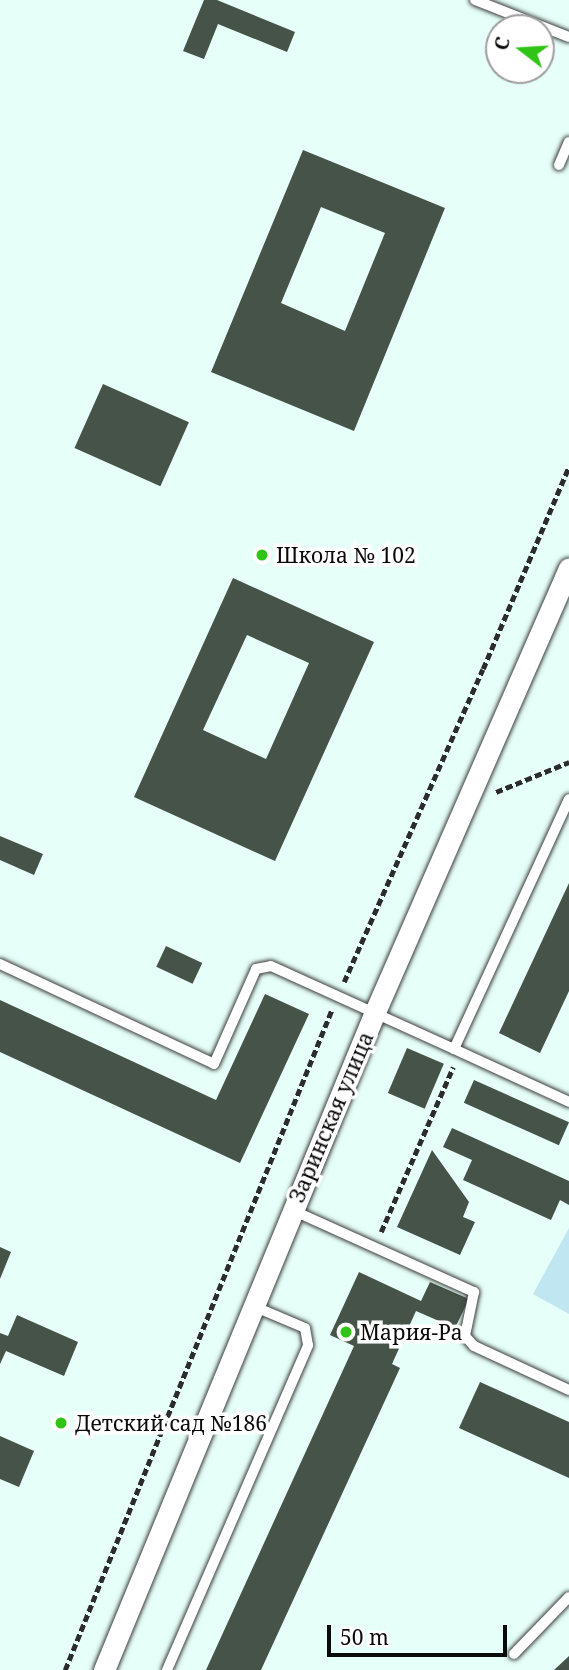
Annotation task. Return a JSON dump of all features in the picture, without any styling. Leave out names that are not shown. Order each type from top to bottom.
[{"type":"street","name":"Заринская улица","points":[[104,1670],[375,1012],[569,569]]},
{"type":"lane","points":[[475,0],[569,37]]},
{"type":"lane","points":[[559,165],[569,142]]},
{"type":"lane","points":[[454,1049],[569,799]]},
{"type":"lane","points":[[0,964],[214,1065],[256,969],[271,966],[569,1102]]},
{"type":"lane","points":[[292,1210],[474,1292],[465,1336],[474,1346],[569,1390]]},
{"type":"lane","points":[[167,1670],[308,1345],[305,1328],[253,1306]]},
{"type":"lane","points":[[514,1654],[569,1597]]},
{"type":"path","points":[[65,1670],[338,995],[446,754],[569,466]]},
{"type":"path","points":[[495,792],[569,762]]},
{"type":"path","points":[[374,1247],[453,1072],[454,1049]]},
{"type":"shaded area","points":[[569,1228],[569,1314],[533,1294]]},
{"type":"building","points":[[204,0],[217,0],[295,32],[287,52],[218,24],[204,59],[183,51]]},
{"type":"building","points":[[303,150],[445,208],[354,431],[211,372]],"holes":[[[321,207],[385,233],[345,331],[281,303]]]},
{"type":"building","points":[[103,384],[189,422],[160,486],[75,448]]},
{"type":"building","points":[[233,578],[374,642],[275,861],[134,797]],"holes":[[[247,635],[309,663],[266,759],[203,730]]]},
{"type":"building","points":[[0,836],[43,854],[34,875],[0,860]]},
{"type":"building","points":[[569,883],[569,991],[540,1053],[499,1033]]},
{"type":"building","points":[[166,946],[202,963],[193,984],[156,967]]},
{"type":"building","points":[[265,994],[309,1014],[240,1163],[0,1052],[0,1000],[216,1100]]},
{"type":"building","points":[[407,1048],[444,1064],[425,1109],[388,1093]]},
{"type":"building","points":[[474,1080],[569,1122],[559,1145],[464,1103]]},
{"type":"building","points":[[452,1128],[569,1181],[569,1205],[560,1200],[551,1220],[463,1180],[472,1160],[443,1147]]},
{"type":"building","points":[[432,1150],[469,1202],[463,1217],[475,1222],[460,1255],[397,1227]]},
{"type":"building","points":[[0,1247],[11,1252],[0,1279]]},
{"type":"building","points":[[359,1272],[421,1301],[430,1282],[469,1299],[455,1328],[416,1311],[392,1364],[400,1368],[261,1670],[206,1670],[354,1346],[330,1335]]},
{"type":"building","points":[[17,1315],[78,1342],[64,1376],[6,1351],[0,1364],[0,1333],[8,1336]]},
{"type":"building","points":[[480,1382],[569,1422],[569,1478],[459,1428]]},
{"type":"building","points":[[0,1436],[34,1451],[19,1487],[0,1479]]},
{"type":"building","points":[[569,1656],[569,1670],[554,1670]]},
{"type":"place","name":"Школа № 102","points":[[262,555]]},
{"type":"place","name":"Мария-Ра","points":[[346,1332]]},
{"type":"place","name":"Детский сад №186","points":[[61,1423]]}]
